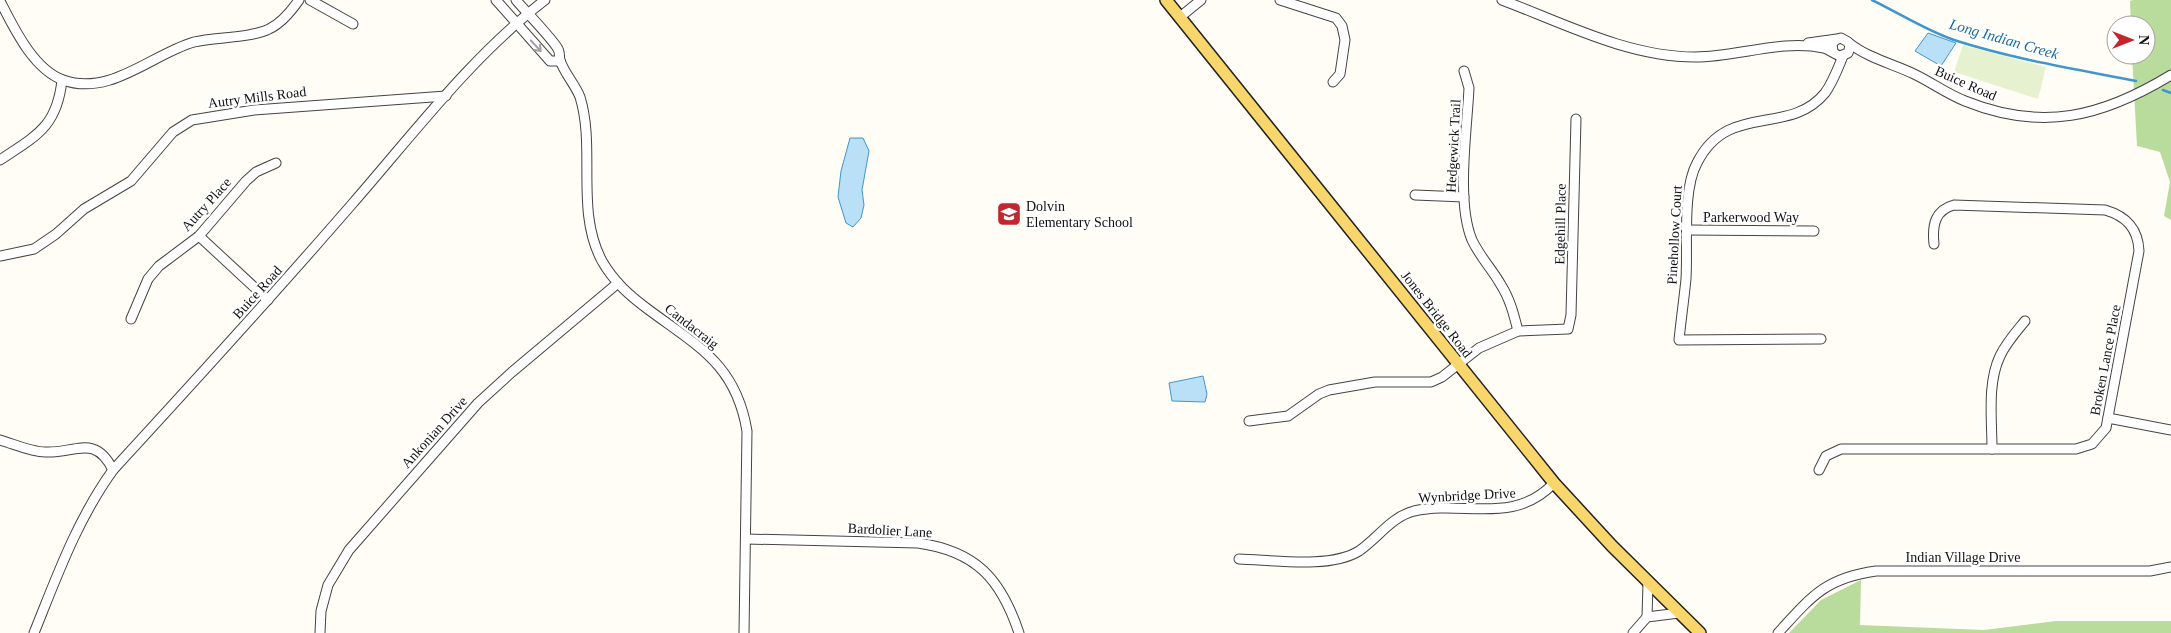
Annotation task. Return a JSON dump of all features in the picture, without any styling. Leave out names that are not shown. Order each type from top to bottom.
[{"type":"main road","name":"Jones Bridge Road","points":[[1166,0],[1457,365],[1554,483],[1648,583],[1700,633]]},
{"type":"street","points":[[0,1],[25,45],[44,69],[62,80],[97,83],[115,79],[176,48],[196,42],[269,29],[293,9],[299,0]]},
{"type":"street","points":[[310,0],[353,24]]},
{"type":"street","points":[[496,0],[515,24],[550,61],[560,61]]},
{"type":"street","name":"Candacraig","points":[[516,0],[558,49],[560,61],[580,96],[592,232],[601,259],[618,283],[633,297],[710,355],[724,370],[736,388],[744,410],[747,432],[744,633]]},
{"type":"street","name":"Buice Road","points":[[34,633],[77,527],[93,497],[113,470],[268,300],[446,96],[515,24],[546,0]]},
{"type":"street","points":[[1180,17],[1201,0]]},
{"type":"street","points":[[1280,0],[1336,18],[1342,26],[1345,40],[1340,74],[1334,82]]},
{"type":"street","name":"Buice Road","points":[[1502,0],[1628,48],[1674,56],[1696,57],[1844,38],[1866,54],[1914,74],[1962,100],[1991,110],[2031,118],[2064,117],[2094,112],[2120,103],[2171,76]]},
{"type":"street","points":[[1837,39],[1832,46],[1839,54],[1849,50],[1849,43]]},
{"type":"street","name":"Buice Road","points":[[1800,45],[1839,54],[1866,54]]},
{"type":"street","name":"Pinehollow Court","points":[[1821,339],[1679,340],[1686,281],[1691,179],[1696,163],[1706,149],[1728,129],[1746,123],[1788,117],[1805,110],[1824,94],[1834,76],[1839,54]]},
{"type":"street","name":"Hedgewick Trail","points":[[1464,71],[1469,88],[1464,196],[1472,238],[1482,258],[1506,293],[1518,331]]},
{"type":"street","points":[[0,160],[40,134],[53,116],[60,96],[62,80]]},
{"type":"street","name":"Autry Mills Road","points":[[0,256],[34,248],[56,234],[84,209],[131,181],[173,132],[192,120],[254,110],[446,96]]},
{"type":"street","name":"Edgehill Place","points":[[1518,331],[1568,329],[1571,315],[1576,119]]},
{"type":"street","name":"Autry Place","points":[[131,319],[148,279],[159,266],[199,236],[256,172],[276,163]]},
{"type":"street","points":[[1415,195],[1464,196]]},
{"type":"street","name":"Broken Lance Place","points":[[1819,470],[1826,456],[1841,449],[2082,448],[2100,437],[2108,418],[2139,251],[2137,234],[2128,221],[2118,214],[2105,210],[1954,205],[1945,207],[1936,218],[1932,230],[1934,244]]},
{"type":"street","name":"Parkerwood Way","points":[[1688,230],[1814,231]]},
{"type":"street","points":[[199,236],[268,300]]},
{"type":"street","name":"Ankonian Drive","points":[[320,633],[321,611],[328,585],[349,550],[478,404],[512,372],[618,283]]},
{"type":"street","points":[[1992,449],[1995,368],[2004,346],[2025,321]]},
{"type":"street","points":[[1249,421],[1288,416],[1315,396],[1329,390],[1375,382],[1431,382],[1479,348],[1518,331]]},
{"type":"street","points":[[2108,418],[2171,430]]},
{"type":"street","points":[[0,440],[43,452],[55,452],[76,446],[88,447],[104,455],[113,470]]},
{"type":"street","name":"Wynbridge Drive","points":[[1239,559],[1322,561],[1338,559],[1360,550],[1392,522],[1412,512],[1430,508],[1513,508],[1536,499],[1554,483]]},
{"type":"street","name":"Bardolier Lane","points":[[746,539],[918,543],[938,546],[970,560],[992,579],[1011,610],[1019,633]]},
{"type":"street","name":"Indian Village Drive","points":[[1778,633],[1813,595],[1831,582],[1853,574],[1876,571],[2150,572],[2171,567]]},
{"type":"street","points":[[1647,618],[1648,583]]},
{"type":"street","points":[[1633,633],[1647,618],[1679,613]]},
{"type":"green space","points":[[2171,0],[2171,220],[2164,216],[2170,182],[2160,152],[2137,146],[2133,65],[2156,65],[2156,15],[2131,15],[2130,1]]},
{"type":"green space","points":[[1963,45],[2046,67],[2038,99],[1954,72]]},
{"type":"green space","points":[[1861,580],[1860,625],[1984,630],[2056,621],[2171,621],[2171,633],[1789,633],[1821,600]]},
{"type":"water","points":[[1928,33],[1956,43],[1941,66],[1915,51]]},
{"type":"water","points":[[850,138],[863,138],[869,151],[862,190],[864,205],[861,218],[853,227],[846,223],[838,197],[841,171]]},
{"type":"water","points":[[1203,376],[1207,394],[1205,402],[1172,401],[1169,383]]},
{"type":"waterway","name":"Long Indian Creek","points":[[1872,0],[1943,36],[1976,47],[2067,68],[2136,81]]},
{"type":"waterway","name":"Long Indian Creek","points":[[2163,90],[2171,93]]},
{"type":"place","name":"Dolvin Elementary School","points":[[1009,214]]}]
